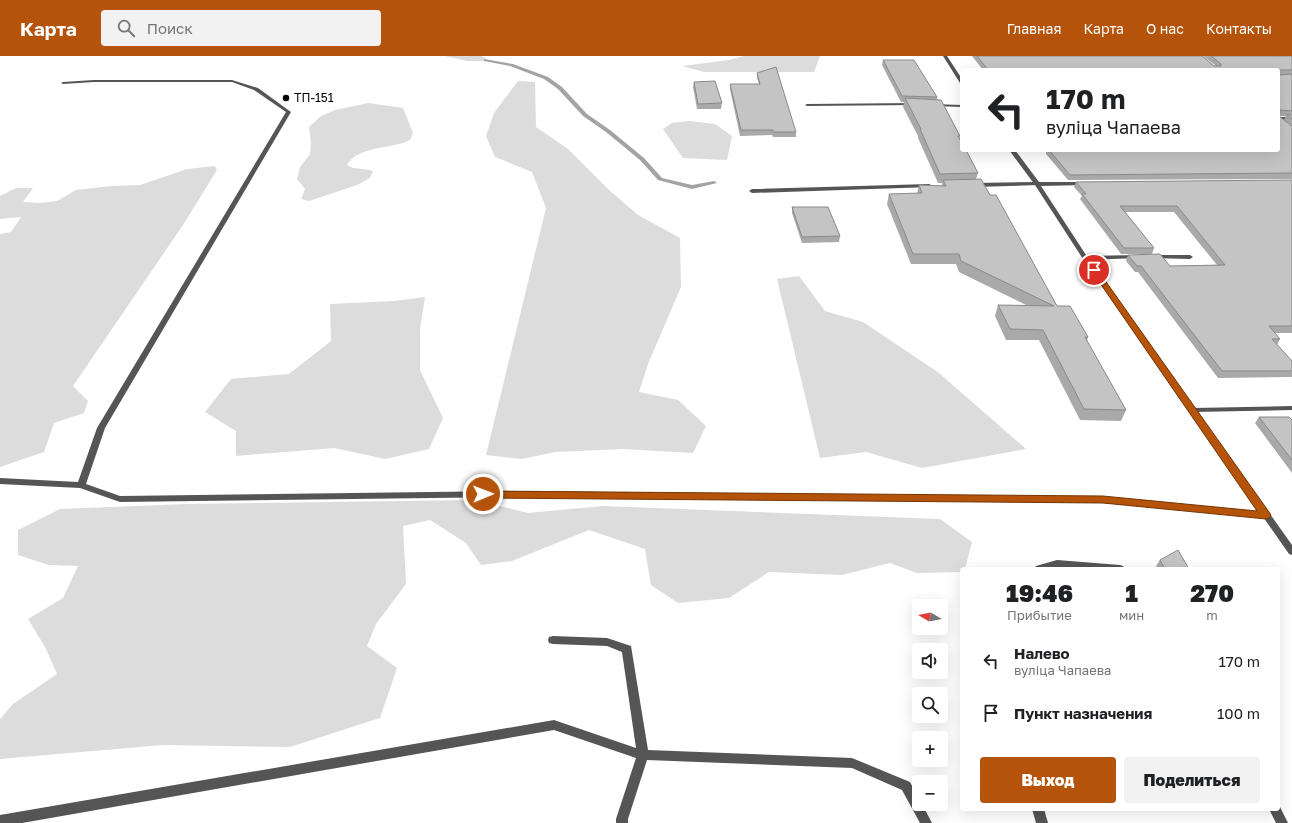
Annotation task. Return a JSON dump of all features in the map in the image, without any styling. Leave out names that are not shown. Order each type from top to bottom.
[{"type":"street","points":[[945,56],[960,77]]},
{"type":"street","points":[[63,83],[94,81],[232,81],[256,89],[280,104],[289,112],[101,428],[80,485]]},
{"type":"street","points":[[807,104],[919,105]]},
{"type":"street","points":[[926,105],[960,106]]},
{"type":"street","points":[[1280,118],[1292,118]]},
{"type":"street","points":[[1280,120],[1283,123]]},
{"type":"street","points":[[1013,152],[1037,184],[1086,258],[1291,549]]},
{"type":"street","points":[[966,186],[1093,183]]},
{"type":"street","points":[[752,191],[934,186]]},
{"type":"street","points":[[1086,258],[1190,257]]},
{"type":"street","points":[[1193,410],[1292,408]]},
{"type":"street","points":[[0,481],[80,485],[120,499],[514,494],[1103,500],[1266,515]]},
{"type":"street","points":[[1046,567],[1057,564],[1095,567]]},
{"type":"street","points":[[554,640],[607,642],[627,649],[643,755],[622,823]]},
{"type":"street","points":[[0,822],[554,725],[643,755],[852,763],[906,786],[926,823]]},
{"type":"street","points":[[1039,811],[1042,823]]},
{"type":"street","points":[[1275,811],[1282,823]]},
{"type":"shaded area","points":[[445,56],[481,56],[487,59],[485,61],[467,61]]},
{"type":"shaded area","points":[[744,56],[820,56],[814,72],[704,72],[682,66],[729,60]]},
{"type":"shaded area","points":[[518,81],[535,82],[536,127],[568,149],[608,189],[638,215],[680,238],[681,287],[648,364],[639,392],[678,400],[706,426],[693,453],[623,449],[555,452],[522,459],[486,455],[546,208],[532,172],[495,157],[486,136],[494,113]]},
{"type":"shaded area","points":[[368,103],[403,108],[413,133],[410,140],[359,154],[347,165],[353,168],[373,171],[370,178],[357,185],[309,201],[301,199],[305,189],[297,179],[300,167],[310,154],[311,143],[309,127],[321,116],[335,110]]},
{"type":"shaded area","points":[[689,121],[715,124],[732,136],[727,160],[683,158],[663,129],[672,123]]},
{"type":"shaded area","points":[[215,166],[217,170],[183,225],[73,386],[88,401],[84,413],[54,423],[44,452],[0,467],[0,234],[11,232],[21,217],[0,219],[0,196],[16,188],[33,188],[23,202],[41,203],[57,201],[76,190],[111,186],[140,185],[187,169]]},
{"type":"shaded area","points":[[799,276],[825,311],[863,322],[939,373],[1026,449],[922,468],[866,452],[820,458],[777,279]]},
{"type":"shaded area","points":[[425,297],[420,329],[420,370],[443,418],[429,449],[385,459],[334,448],[236,456],[236,431],[205,412],[231,379],[289,374],[331,341],[330,304],[394,301]]},
{"type":"shaded area","points":[[476,500],[528,513],[603,506],[940,519],[972,542],[966,567],[960,567],[960,572],[917,573],[890,563],[842,575],[769,572],[729,598],[678,603],[651,585],[645,549],[589,530],[512,561],[481,565],[466,543],[430,520],[403,526],[406,584],[376,624],[367,646],[397,668],[380,718],[290,747],[163,745],[0,759],[0,719],[13,704],[57,674],[45,647],[28,619],[63,598],[78,566],[49,565],[18,555],[18,530],[60,509],[187,504]]},
{"type":"building","points":[[977,56],[1202,56],[1214,66],[1221,66],[1221,64],[1211,56],[1292,56],[1292,70],[1280,70],[1280,68],[986,68]]},
{"type":"building","points":[[883,60],[914,60],[937,97],[902,96]]},
{"type":"building","points":[[776,67],[796,132],[741,130],[730,84],[760,84],[757,73]]},
{"type":"building","points":[[1292,74],[1292,111],[1280,110],[1280,75]]},
{"type":"building","points":[[715,81],[722,103],[698,104],[694,82]]},
{"type":"building","points":[[905,98],[941,100],[960,136],[958,136],[960,140],[960,152],[967,152],[978,173],[940,174],[921,129]]},
{"type":"building","points":[[1280,117],[1292,126],[1292,173],[1070,175],[1051,152],[1280,152]]},
{"type":"building","points":[[981,179],[990,195],[996,195],[1057,306],[1070,306],[1088,337],[1085,337],[1126,410],[1084,409],[1043,330],[1010,329],[998,305],[1054,306],[961,261],[959,254],[913,254],[889,194],[922,193],[919,185],[946,186],[943,180]]},
{"type":"building","points":[[1292,180],[1292,326],[1269,326],[1280,339],[1272,339],[1292,361],[1292,371],[1222,371],[1141,266],[1137,266],[1128,255],[1160,254],[1170,266],[1225,265],[1177,206],[1120,206],[1154,248],[1124,248],[1082,194],[1086,194],[1076,182]]},
{"type":"building","points":[[792,207],[828,207],[840,236],[802,237]]},
{"type":"building","points":[[1259,417],[1289,417],[1292,420],[1292,460]]},
{"type":"building","points":[[1178,550],[1188,567],[1164,567],[1160,560]]},
{"type":"waterway","points":[[486,60],[511,65],[546,78],[560,88],[585,115],[608,131],[642,159],[660,179],[692,187],[714,183]]},
{"type":"place","name":"ТП-151","points":[[286,98]]},
{"type":"route","points":[[483,494],[1103,500],[1266,515],[1094,270]]}]
